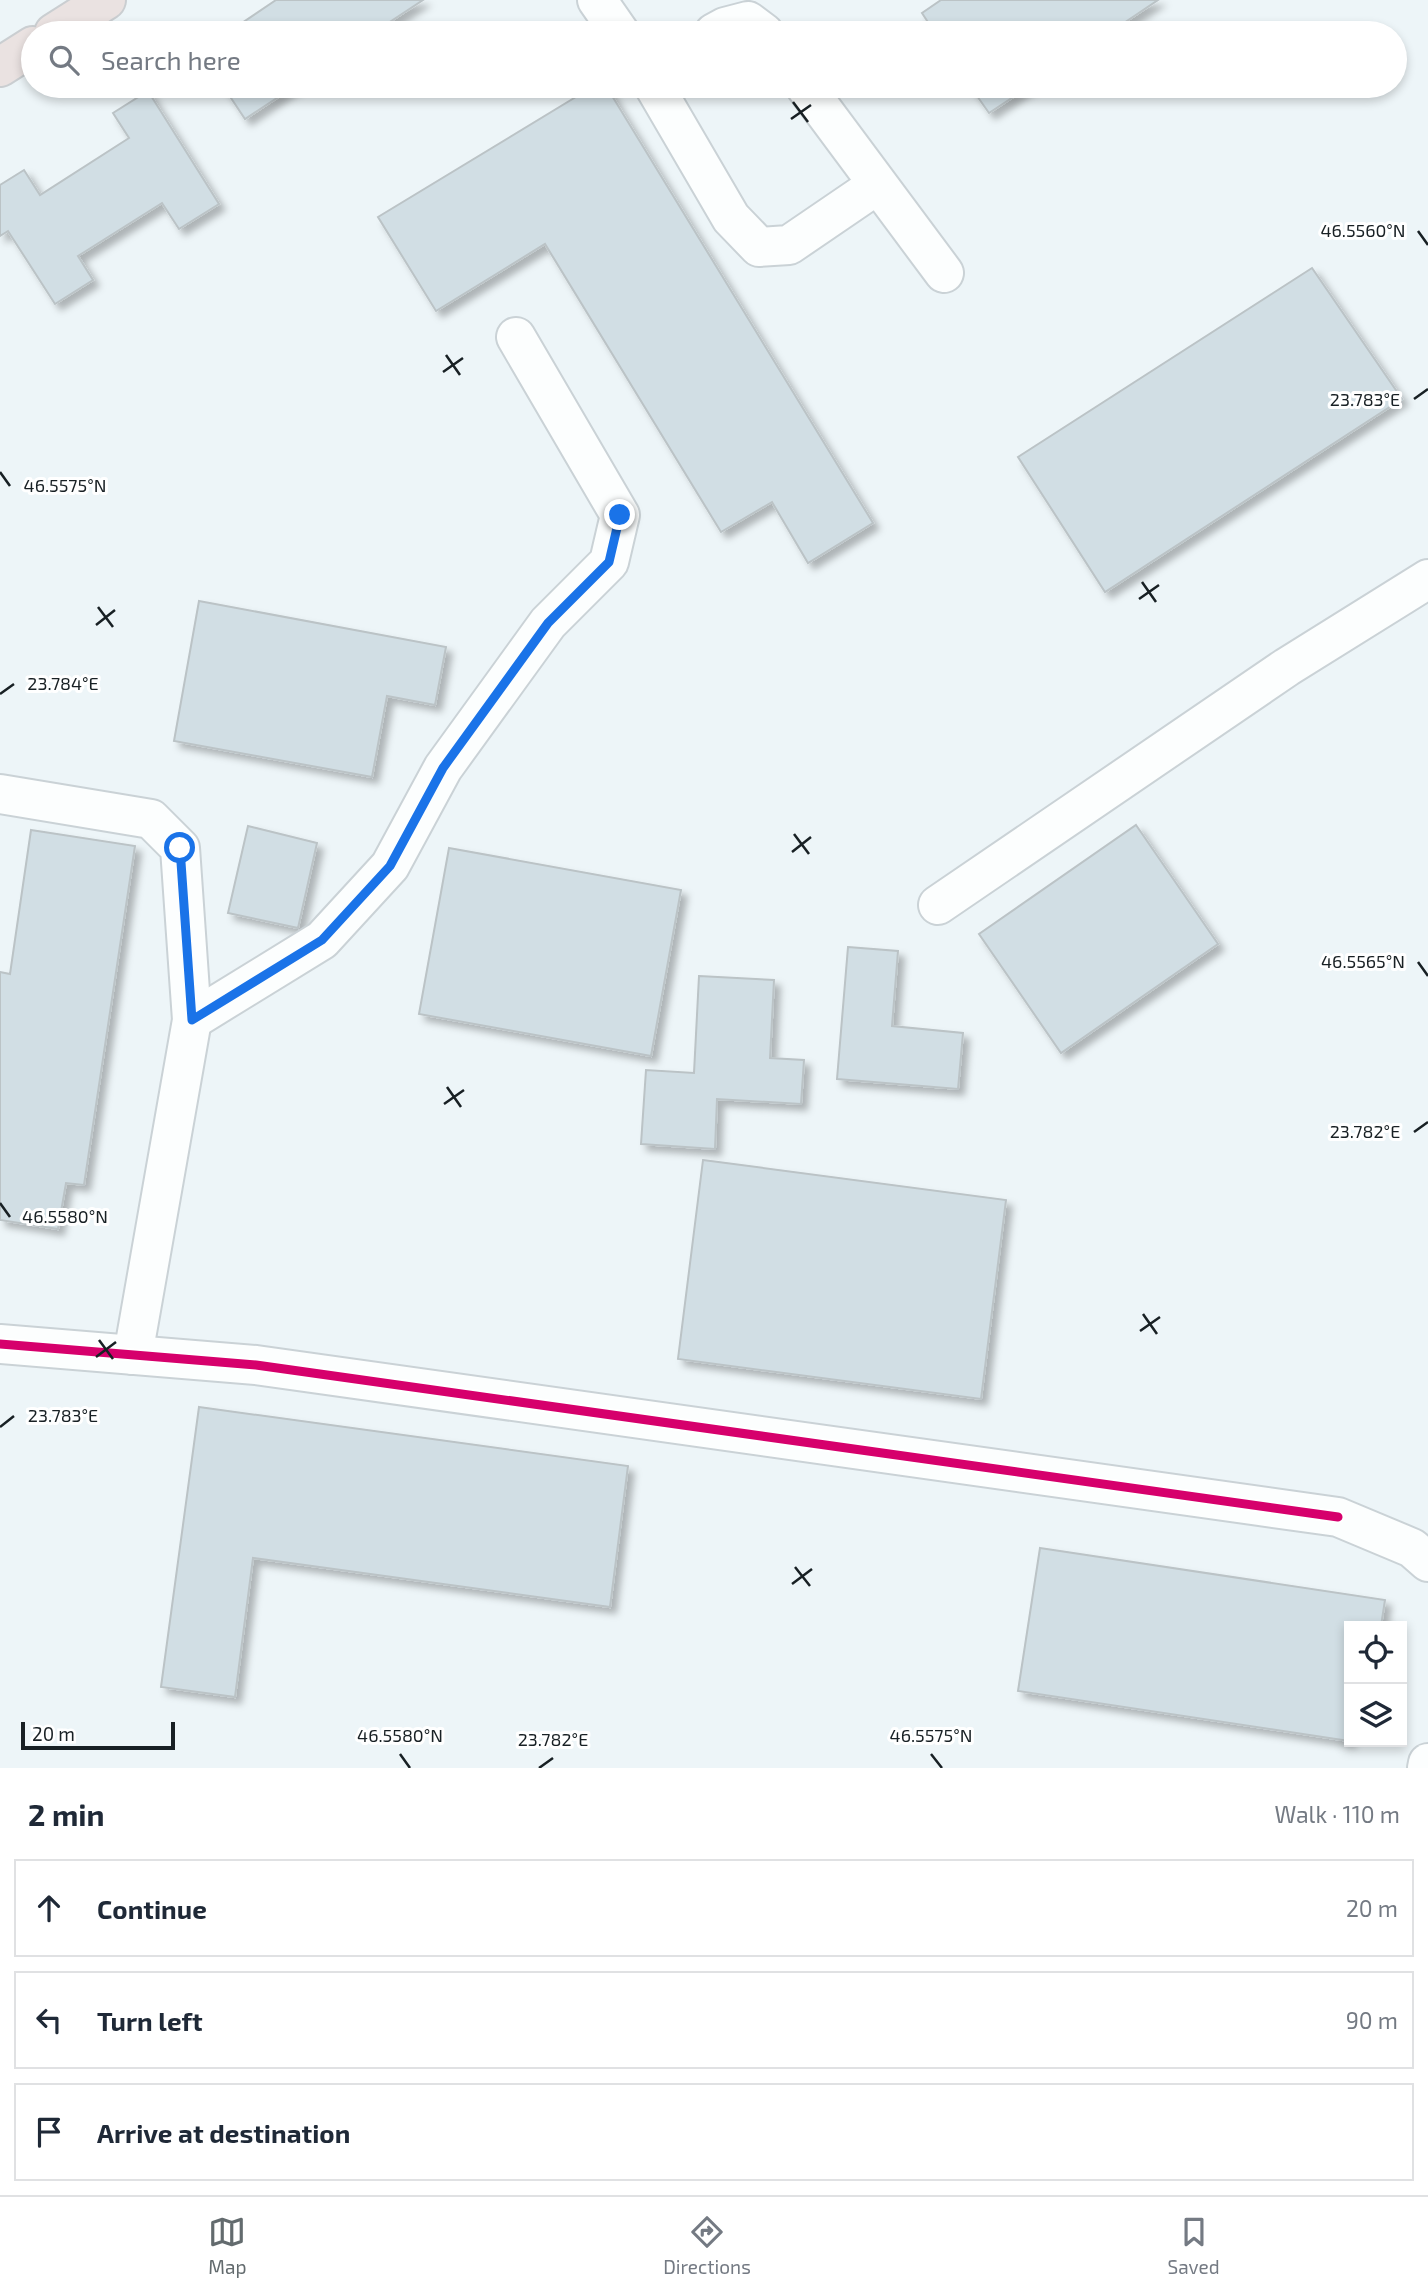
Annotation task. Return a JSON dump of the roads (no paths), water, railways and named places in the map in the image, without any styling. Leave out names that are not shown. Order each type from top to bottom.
[{"type":"main road","points":[[73,21],[106,0]]},
{"type":"main road","points":[[0,67],[21,54]]},
{"type":"street","points":[[597,0],[612,21]]},
{"type":"street","points":[[661,98],[731,218],[759,247],[789,245],[877,185]]},
{"type":"street","points":[[814,98],[944,273]]},
{"type":"street","points":[[192,1020],[322,940],[382,875],[390,866],[443,768],[548,623],[609,562],[620,515],[516,337]]},
{"type":"street","points":[[938,905],[1287,667],[1428,579]]},
{"type":"street","points":[[0,794],[151,819],[180,848],[192,1020],[134,1355]]},
{"type":"street","points":[[0,1344],[256,1365],[1338,1517],[1412,1548],[1428,1562]]}]
